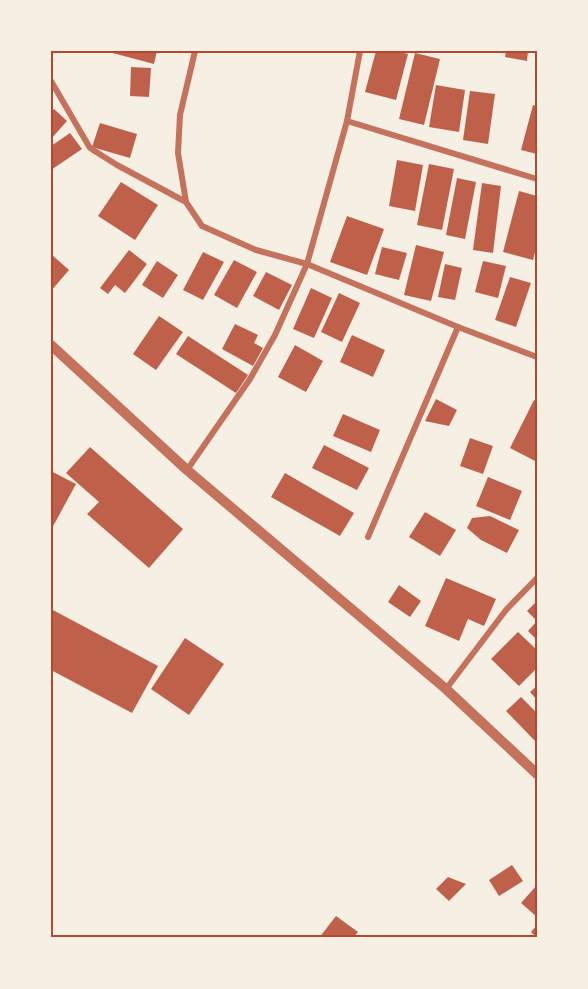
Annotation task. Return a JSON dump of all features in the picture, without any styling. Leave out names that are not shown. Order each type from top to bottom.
[{"type":"street","points":[[195,51],[180,115],[178,153],[186,202],[202,226],[256,250],[307,264],[458,327],[537,357]]},
{"type":"street","points":[[187,470],[250,379],[275,335],[307,264],[347,121],[360,51]]},
{"type":"street","points":[[51,81],[90,148],[186,202]]},
{"type":"street","points":[[347,121],[537,179]]},
{"type":"street","points":[[368,537],[458,327]]},
{"type":"street","points":[[51,345],[187,470],[446,689],[537,774]]},
{"type":"street","points":[[446,689],[506,610],[537,578]]},
{"type":"building","points":[[105,51],[157,51],[154,64]]},
{"type":"building","points":[[376,51],[408,54],[396,100],[365,92]]},
{"type":"building","points":[[506,51],[528,51],[527,61],[505,57]]},
{"type":"building","points":[[415,53],[440,59],[424,125],[399,119]]},
{"type":"building","points":[[131,67],[151,68],[149,97],[130,96]]},
{"type":"building","points":[[436,85],[465,90],[459,132],[429,127]]},
{"type":"building","points":[[470,91],[495,94],[488,144],[463,140]]},
{"type":"building","points":[[533,105],[537,106],[537,154],[521,150]]},
{"type":"building","points":[[54,109],[67,121],[51,139],[51,111]]},
{"type":"building","points":[[100,123],[137,134],[130,158],[92,147]]},
{"type":"building","points":[[70,133],[82,149],[51,170],[51,146]]},
{"type":"building","points":[[397,160],[423,165],[415,211],[389,206]]},
{"type":"building","points":[[429,164],[454,169],[442,230],[417,225]]},
{"type":"building","points":[[457,178],[476,182],[465,239],[446,235]]},
{"type":"building","points":[[121,182],[158,205],[135,240],[98,216]]},
{"type":"building","points":[[482,183],[501,186],[493,253],[473,250]]},
{"type":"building","points":[[519,191],[537,196],[537,245],[533,260],[503,252]]},
{"type":"building","points":[[347,216],[384,229],[367,275],[330,262]]},
{"type":"building","points":[[416,245],[444,252],[431,301],[404,295]]},
{"type":"building","points":[[382,247],[407,253],[399,280],[375,274]]},
{"type":"building","points":[[129,250],[147,264],[125,293],[115,285],[108,294],[100,288]]},
{"type":"building","points":[[203,252],[224,262],[203,300],[183,290]]},
{"type":"building","points":[[51,254],[69,270],[51,291]]},
{"type":"building","points":[[234,260],[257,272],[237,308],[214,295]]},
{"type":"building","points":[[157,261],[178,275],[163,298],[142,285]]},
{"type":"building","points":[[483,261],[506,266],[498,298],[475,292]]},
{"type":"building","points":[[445,264],[462,268],[455,300],[438,297]]},
{"type":"building","points":[[266,272],[292,285],[279,310],[253,296]]},
{"type":"building","points":[[510,277],[531,283],[516,327],[495,320]]},
{"type":"building","points":[[311,288],[332,298],[314,338],[293,329]]},
{"type":"building","points":[[339,293],[360,303],[342,342],[321,332]]},
{"type":"building","points":[[159,316],[183,332],[156,370],[133,354]]},
{"type":"building","points":[[235,324],[258,335],[254,343],[263,348],[253,366],[222,349]]},
{"type":"building","points":[[352,335],[385,350],[373,377],[340,362]]},
{"type":"building","points":[[188,336],[248,375],[236,393],[176,354]]},
{"type":"building","points":[[295,345],[323,361],[306,392],[278,377]]},
{"type":"building","points":[[436,399],[457,410],[449,426],[425,421]]},
{"type":"building","points":[[534,400],[537,402],[537,462],[510,448]]},
{"type":"building","points":[[343,414],[380,430],[371,452],[333,436]]},
{"type":"building","points":[[470,438],[493,446],[483,474],[460,466]]},
{"type":"building","points":[[324,445],[369,468],[357,490],[312,468]]},
{"type":"building","points":[[90,447],[183,529],[149,568],[87,514],[99,502],[66,473]]},
{"type":"building","points":[[51,471],[76,484],[51,530]]},
{"type":"building","points":[[285,473],[354,513],[340,536],[271,497]]},
{"type":"building","points":[[488,477],[522,491],[510,520],[476,506]]},
{"type":"building","points":[[425,512],[456,530],[440,556],[409,537]]},
{"type":"building","points":[[490,516],[519,530],[507,553],[481,540],[467,528],[472,518]]},
{"type":"building","points":[[446,578],[496,599],[484,626],[468,619],[459,641],[425,626]]},
{"type":"building","points":[[399,585],[421,601],[410,617],[388,602]]},
{"type":"building","points":[[537,601],[537,621],[527,611]]},
{"type":"building","points":[[51,609],[158,666],[132,713],[51,670]]},
{"type":"building","points":[[537,621],[537,640],[528,631]]},
{"type":"building","points":[[518,632],[537,650],[537,668],[519,686],[491,659]]},
{"type":"building","points":[[185,638],[224,664],[189,715],[151,689]]},
{"type":"building","points":[[537,686],[537,700],[530,692]]},
{"type":"building","points":[[521,697],[537,713],[537,743],[506,711]]},
{"type":"building","points":[[512,865],[523,881],[499,896],[489,880]]},
{"type":"building","points":[[448,877],[466,884],[449,901],[436,889]]},
{"type":"building","points":[[537,885],[537,917],[521,903]]},
{"type":"building","points":[[336,916],[358,932],[353,938],[319,938]]},
{"type":"building","points":[[537,925],[537,938],[531,932]]}]
